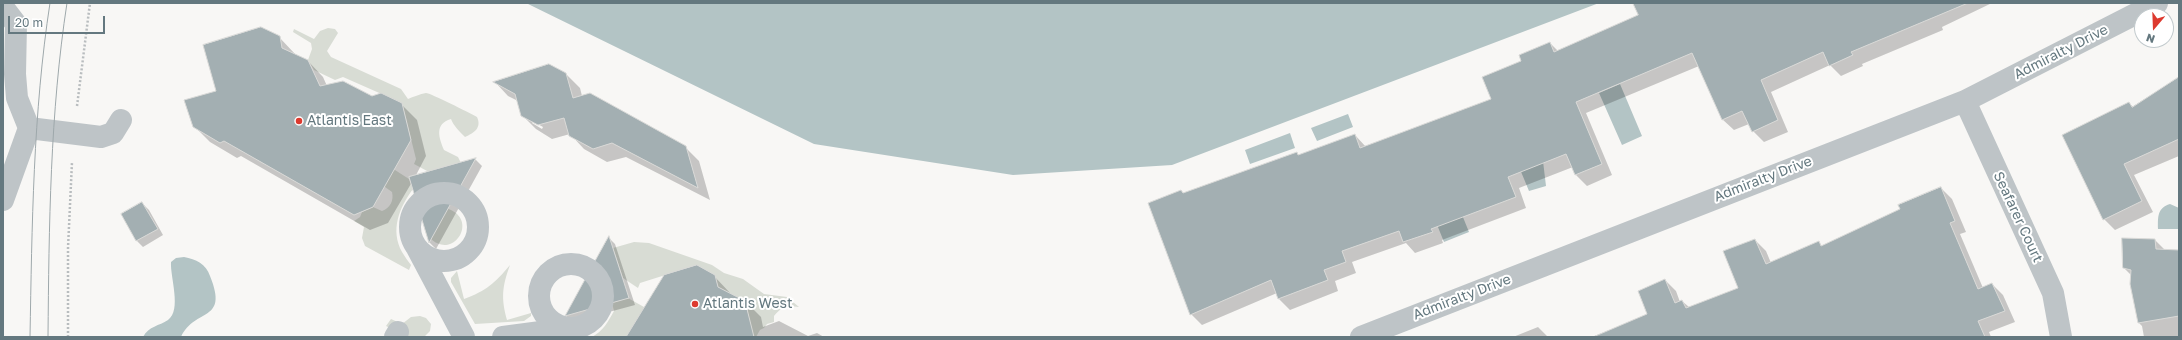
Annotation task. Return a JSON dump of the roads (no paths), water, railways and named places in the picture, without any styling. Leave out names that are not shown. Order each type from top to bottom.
[{"type":"street","name":"Admiralty Drive","points":[[1361,337],[1965,101],[2157,3]]},
{"type":"street","points":[[3,7],[16,24],[15,74],[17,98],[29,128],[3,200]]},
{"type":"street","name":"Seafarer Court","points":[[1965,101],[2053,293],[2061,337]]},
{"type":"street","points":[[29,128],[108,136],[113,133],[121,120]]},
{"type":"street","points":[[414,243],[464,337]]},
{"type":"street","points":[[503,337],[574,327]]},
{"type":"tram line","points":[[30,337],[34,170],[44,44],[50,3]]},
{"type":"tram line","points":[[48,337],[50,212],[54,128],[61,44],[67,3]]},
{"type":"place","name":"Atlantis East","points":[[299,121]]},
{"type":"place","name":"Atlantis West","points":[[695,304]]}]
